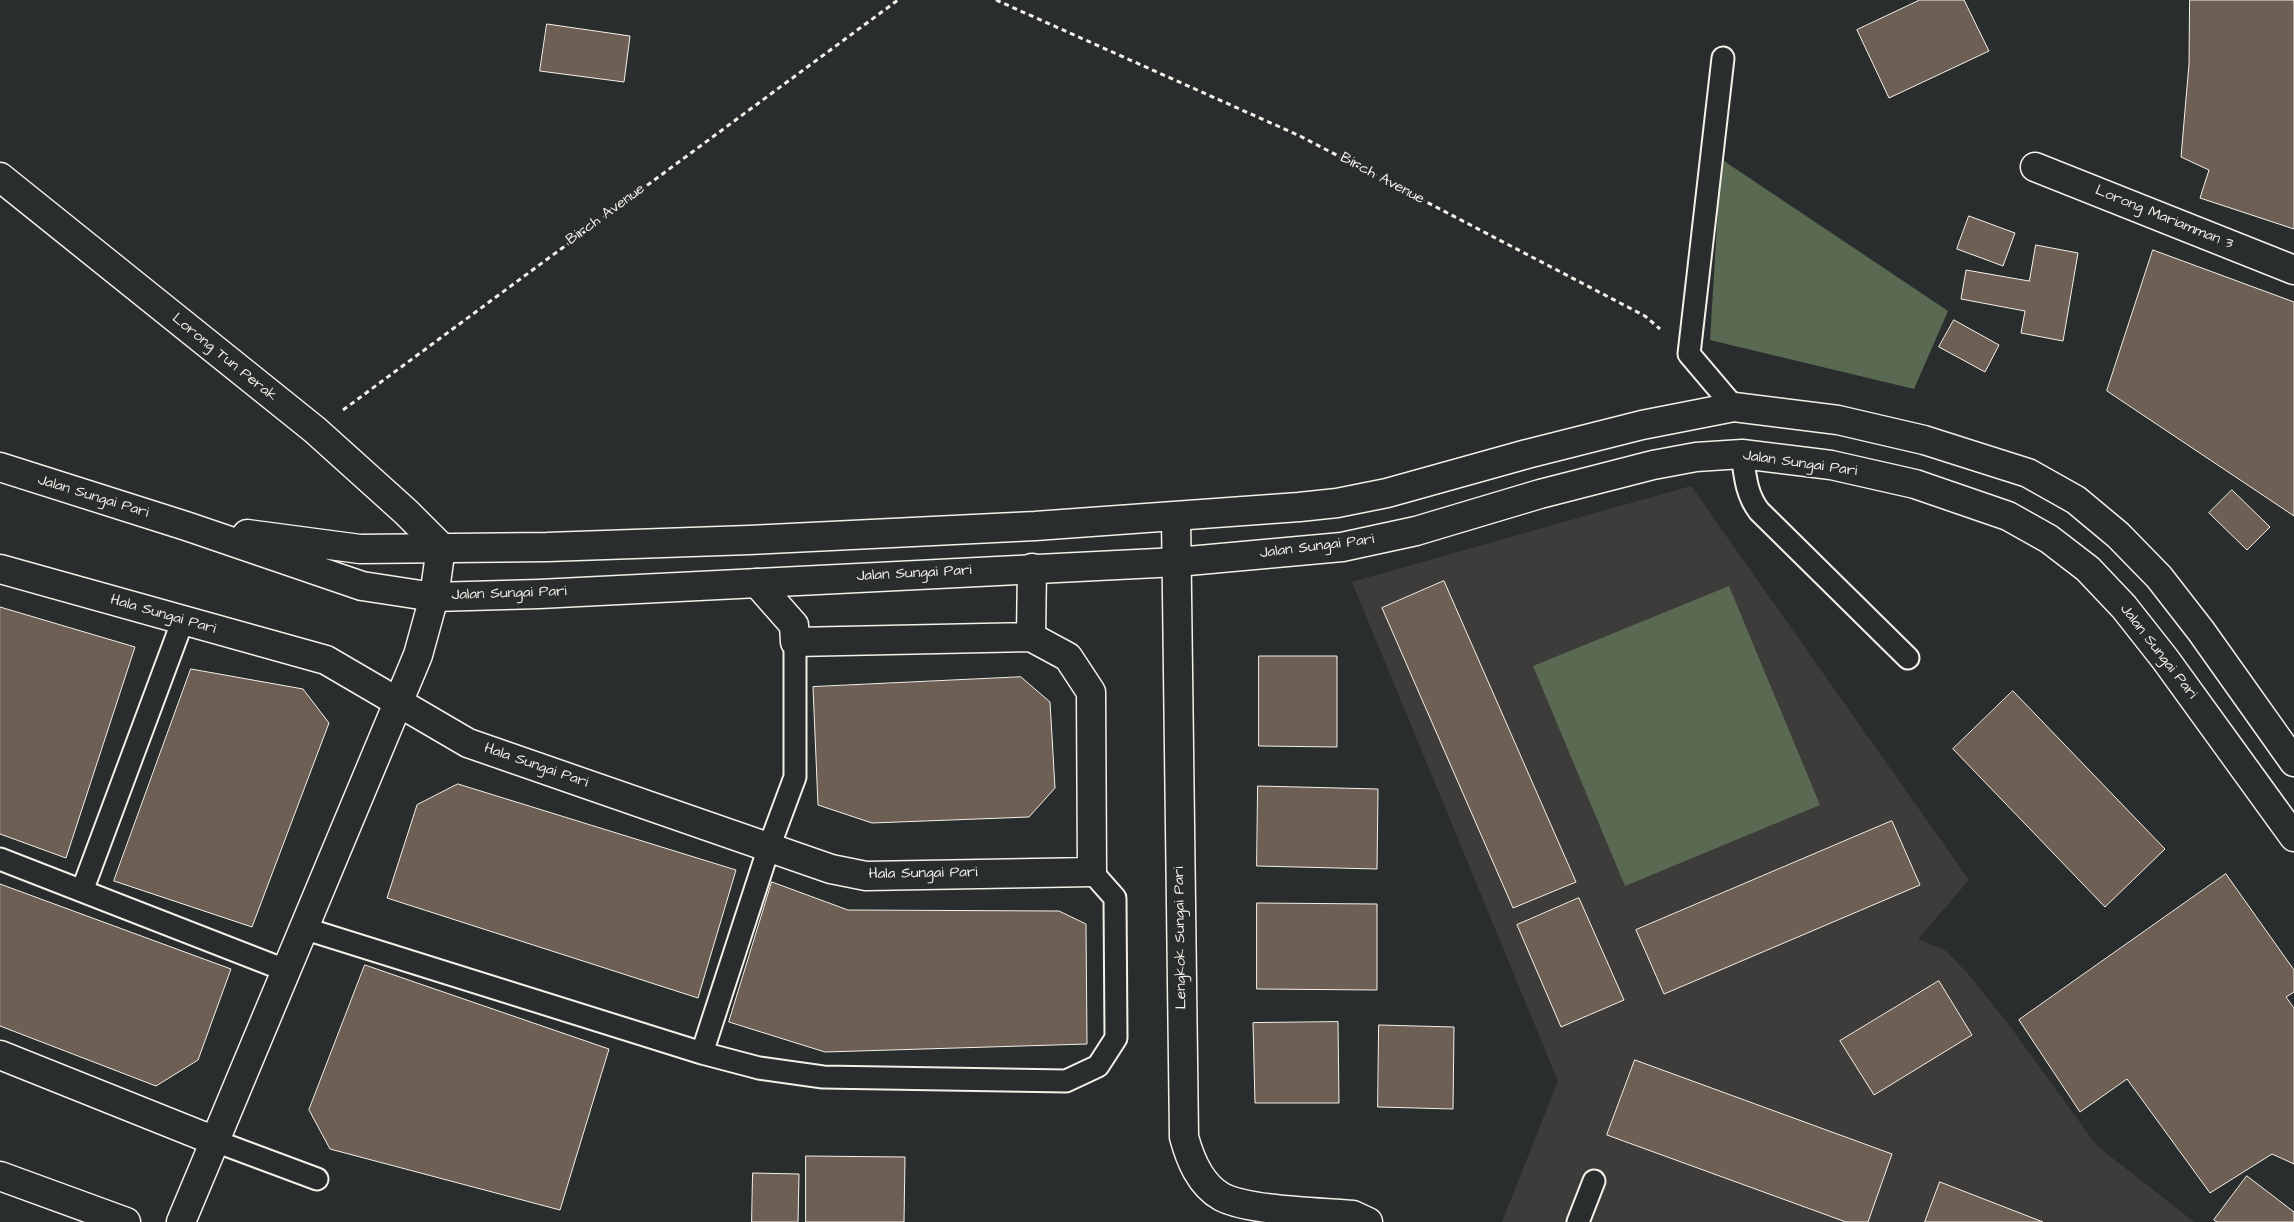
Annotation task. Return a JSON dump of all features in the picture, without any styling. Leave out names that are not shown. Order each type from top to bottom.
[{"type":"main road","name":"Lorong Mariamman 3","points":[[2035,167],[2294,270]]},
{"type":"main road","name":"Lorong Tun Perak","points":[[0,177],[314,430],[406,512],[441,547]]},
{"type":"main road","name":"Jalan Sungai Pari","points":[[186,526],[360,549],[441,547],[547,548],[749,540],[1176,517],[1337,503],[1403,490],[1642,425],[1734,407],[1838,420],[1924,440],[2028,473],[2076,500],[2118,535],[2159,578],[2201,631],[2294,762]]},
{"type":"main road","name":"Jalan Sungai Pari","points":[[0,467],[186,526],[362,586],[434,597],[1177,562],[1361,544],[1416,531],[1653,465],[1696,457],[1742,454],[1831,465],[1915,484],[2008,516],[2049,539],[2088,569],[2124,607],[2165,660],[2294,837]]},
{"type":"main road","points":[[1490,465],[1499,507]]},
{"type":"main road","name":"Lengkok Sungai Pari","points":[[1176,517],[1184,1136],[1190,1159],[1203,1179],[1221,1196],[1244,1205],[1353,1215],[1368,1222]]},
{"type":"main road","points":[[181,1222],[418,655],[434,597],[441,547]]},
{"type":"main road","points":[[1031,637],[1032,568]]},
{"type":"main road","name":"Hala Sungai Pari","points":[[0,569],[326,660],[468,743],[832,869],[866,876],[1092,872]]},
{"type":"main road","points":[[757,583],[794,625],[794,642],[1031,637],[1068,657],[1090,692],[1092,872]]},
{"type":"main road","points":[[0,1055],[216,1141]]},
{"type":"main road","points":[[0,1176],[126,1222]]},
{"type":"lane","points":[[1723,58],[1689,354],[1734,407]]},
{"type":"lane","points":[[1742,454],[1746,485],[1752,502],[1759,511],[1908,658]]},
{"type":"lane","points":[[82,891],[183,620]]},
{"type":"lane","points":[[702,1053],[795,777],[794,642]]},
{"type":"lane","points":[[0,859],[285,970]]},
{"type":"lane","points":[[303,928],[702,1053],[759,1068],[823,1077],[1066,1081],[1098,1066],[1116,1038],[1115,898],[1092,872]]},
{"type":"lane","points":[[216,1141],[317,1179]]},
{"type":"lane","points":[[1578,1222],[1594,1181]]},
{"type":"path","name":"Birch Avenue","points":[[314,430],[898,0]]},
{"type":"path","name":"Birch Avenue","points":[[996,0],[1300,136],[1645,316],[1689,354]]},
{"type":"shaded area","points":[[1691,486],[1969,880],[1918,939],[1946,951],[1969,975],[2009,1025],[2097,1146],[2194,1222],[1502,1222],[1558,1081],[1352,582]]},
{"type":"green space","points":[[1721,159],[1948,311],[1914,389],[1710,340]]},
{"type":"green space","points":[[1729,586],[1820,805],[1625,886],[1533,666]]},
{"type":"building","points":[[1920,0],[1964,0],[1989,51],[1889,98],[1857,30]]},
{"type":"building","points":[[2190,0],[2294,0],[2294,229],[2200,198],[2209,170],[2181,157],[2189,64]]},
{"type":"building","points":[[547,24],[630,36],[624,82],[540,71]]},
{"type":"building","points":[[1969,216],[2015,233],[2003,266],[1957,249]]},
{"type":"building","points":[[2036,245],[2078,253],[2063,341],[2021,333],[2025,311],[1961,299],[1966,270],[2029,281]]},
{"type":"building","points":[[2153,250],[2294,302],[2294,516],[2107,391]]},
{"type":"building","points":[[1954,320],[1999,345],[1985,372],[1939,347]]},
{"type":"building","points":[[2232,490],[2270,527],[2247,550],[2209,513]]},
{"type":"building","points":[[1444,581],[1576,882],[1513,908],[1382,608]]},
{"type":"building","points":[[0,607],[135,647],[66,858],[0,834]]},
{"type":"building","points":[[1259,656],[1337,656],[1337,747],[1259,746]]},
{"type":"building","points":[[191,669],[303,689],[329,723],[252,927],[114,881]]},
{"type":"building","points":[[1021,677],[1050,702],[1055,788],[1029,817],[872,823],[818,805],[813,687]]},
{"type":"building","points":[[2013,691],[2165,849],[2105,907],[1953,749]]},
{"type":"building","points":[[458,784],[736,870],[698,998],[387,898],[417,805]]},
{"type":"building","points":[[1258,786],[1378,789],[1377,869],[1257,866]]},
{"type":"building","points":[[1892,821],[1920,885],[1664,994],[1636,930]]},
{"type":"building","points":[[2226,874],[2294,970],[2294,992],[2286,997],[2294,1008],[2294,1164],[2272,1154],[2210,1193],[2127,1079],[2080,1112],[2019,1020]]},
{"type":"building","points":[[772,882],[848,910],[1059,911],[1086,924],[1087,1044],[825,1052],[729,1022]]},
{"type":"building","points":[[0,884],[231,969],[198,1060],[156,1086],[0,1026]]},
{"type":"building","points":[[1579,898],[1624,1000],[1561,1027],[1517,925]]},
{"type":"building","points":[[1257,903],[1377,904],[1377,990],[1257,989]]},
{"type":"building","points":[[365,965],[609,1049],[560,1210],[330,1149],[309,1110]]},
{"type":"building","points":[[1939,981],[1972,1035],[1874,1095],[1840,1041]]},
{"type":"building","points":[[1338,1022],[1339,1103],[1255,1103],[1253,1023]]},
{"type":"building","points":[[1379,1025],[1454,1027],[1453,1109],[1378,1107]]},
{"type":"building","points":[[1635,1060],[1892,1154],[1868,1222],[1846,1222],[1607,1135]]},
{"type":"building","points":[[806,1156],[905,1157],[904,1222],[806,1222]]},
{"type":"building","points":[[753,1173],[799,1174],[798,1222],[752,1222]]},
{"type":"building","points":[[2247,1176],[2294,1212],[2294,1222],[2217,1222],[2214,1220]]},
{"type":"building","points":[[1940,1182],[2043,1222],[1925,1222]]}]
